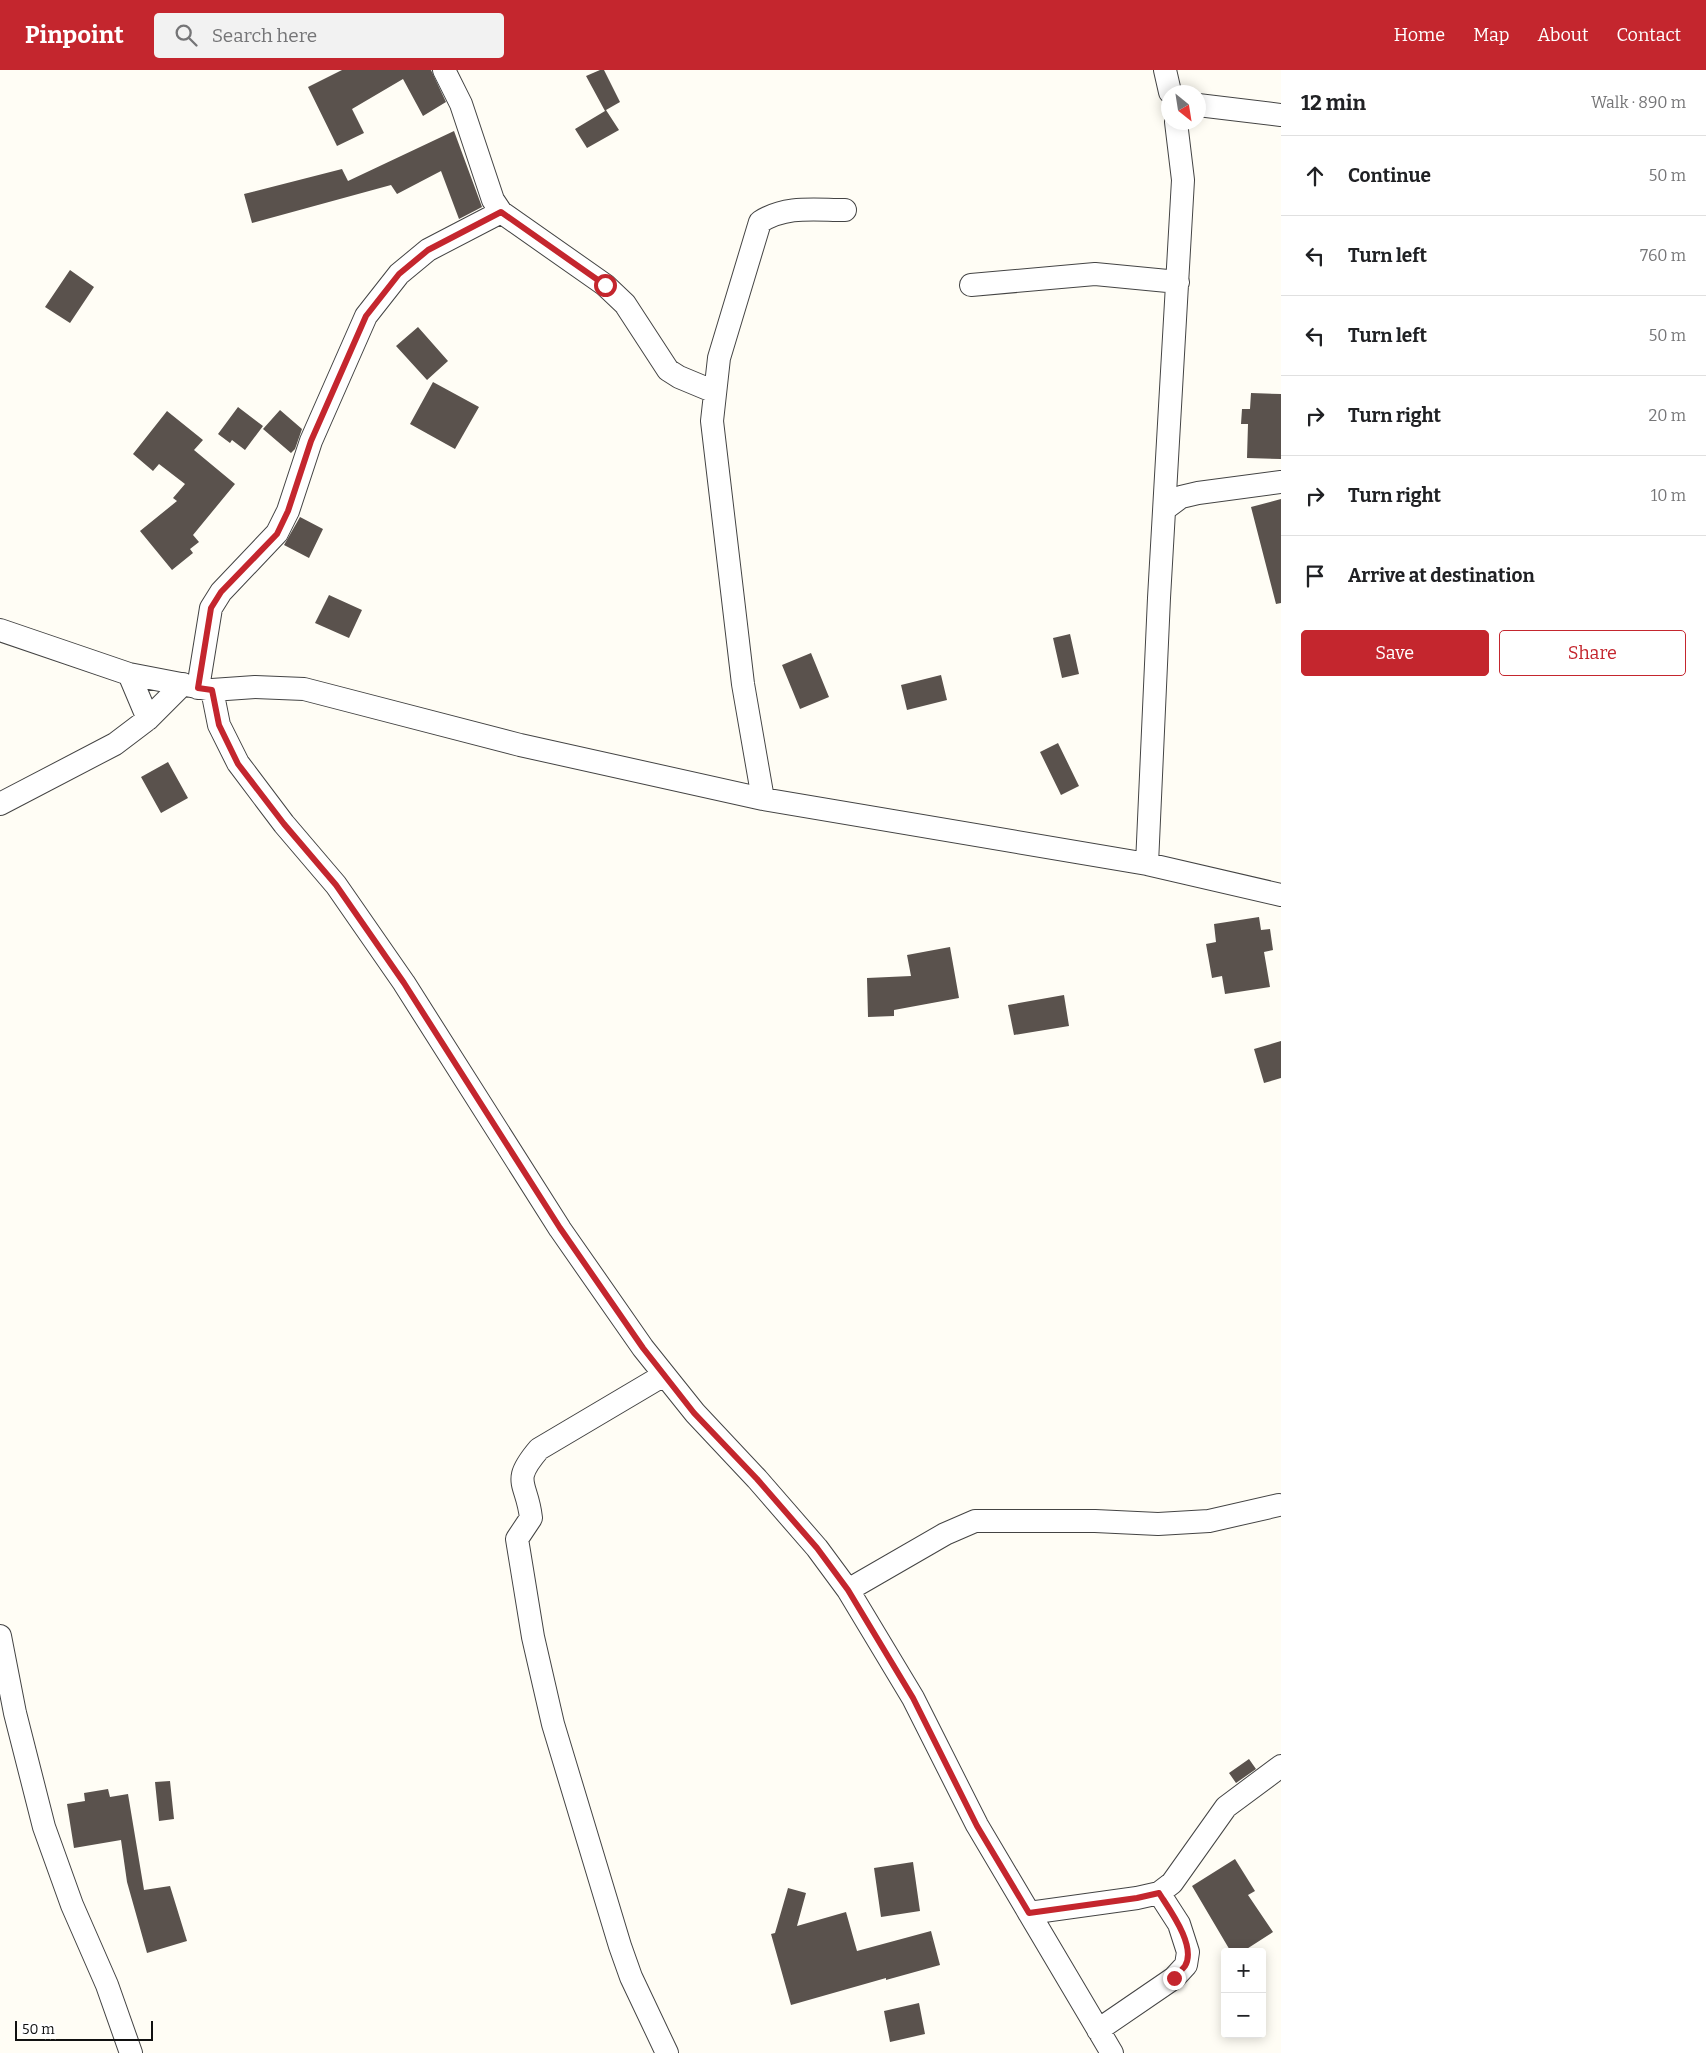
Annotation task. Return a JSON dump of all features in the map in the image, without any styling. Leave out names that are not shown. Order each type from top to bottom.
[{"type":"street","points":[[444,70],[461,104],[493,200],[501,212],[605,285],[625,304],[668,370],[679,377],[716,392]]},
{"type":"street","points":[[1165,70],[1168,85]]},
{"type":"street","points":[[1206,105],[1281,116]]},
{"type":"street","points":[[1147,864],[1183,180],[1177,130]]},
{"type":"street","points":[[763,799],[742,674],[712,421],[719,358],[760,222],[772,214],[786,210],[845,210]]},
{"type":"street","points":[[501,212],[428,250],[399,274],[366,316],[311,441],[288,511],[277,534],[221,592],[211,608],[198,688],[238,764],[284,824],[342,893],[404,983],[560,1228],[643,1348],[694,1413],[757,1479],[817,1548],[848,1590],[913,1698],[977,1826],[1112,2053]]},
{"type":"street","points":[[971,285],[1096,274],[1178,282]]},
{"type":"street","points":[[1165,509],[1181,497],[1198,493],[1281,482]]},
{"type":"street","points":[[0,630],[129,674],[198,688],[255,687],[304,689],[377,706],[520,745],[763,799],[1147,864],[1281,895]]},
{"type":"street","points":[[129,674],[148,719]]},
{"type":"street","points":[[0,804],[115,744],[148,719],[198,688]]},
{"type":"street","points":[[664,1375],[539,1450],[524,1466],[522,1484],[530,1506],[531,1518],[517,1539],[533,1637],[553,1724],[620,1946],[631,1977],[666,2053]]},
{"type":"street","points":[[848,1590],[945,1534],[975,1521],[1095,1521],[1158,1524],[1209,1521],[1278,1506]]},
{"type":"street","points":[[0,1636],[15,1713],[44,1827],[72,1905],[107,1985],[131,2053]]},
{"type":"street","points":[[1029,1913],[1137,1898],[1159,1893],[1172,1883],[1226,1807],[1281,1766]]},
{"type":"street","points":[[1098,2030],[1174,1978],[1186,1965],[1188,1952],[1179,1924],[1159,1893]]},
{"type":"building","points":[[342,70],[431,70],[446,102],[423,116],[403,79],[352,109],[364,133],[337,146],[308,87]]},
{"type":"building","points":[[604,70],[620,102],[606,110],[619,130],[587,148],[575,129],[605,111],[586,76]]},
{"type":"building","points":[[454,131],[482,207],[459,219],[441,171],[397,194],[391,185],[252,223],[244,194],[342,169],[348,181]]},
{"type":"building","points":[[70,270],[94,287],[70,323],[45,307]]},
{"type":"building","points":[[418,327],[448,361],[427,380],[396,346]]},
{"type":"building","points":[[433,382],[479,407],[455,449],[410,424]]},
{"type":"building","points":[[1251,393],[1281,394],[1281,459],[1247,458],[1248,424],[1241,424],[1242,409],[1250,409]]},
{"type":"building","points":[[238,407],[263,426],[245,450],[232,440],[230,443],[218,434]]},
{"type":"building","points":[[280,410],[302,429],[295,449],[291,453],[263,429]]},
{"type":"building","points":[[167,411],[203,440],[194,450],[235,484],[193,535],[199,542],[190,549],[193,553],[172,570],[140,531],[177,501],[173,498],[185,484],[159,464],[153,471],[133,454]]},
{"type":"building","points":[[1281,499],[1281,603],[1276,604],[1251,507]]},
{"type":"building","points":[[300,517],[323,529],[309,558],[284,545]]},
{"type":"building","points":[[329,595],[362,610],[349,638],[315,623]]},
{"type":"building","points":[[1070,634],[1079,674],[1062,678],[1053,638]]},
{"type":"building","points":[[811,653],[829,697],[800,709],[782,665]]},
{"type":"building","points":[[941,675],[947,700],[907,710],[901,685]]},
{"type":"building","points":[[1058,743],[1079,786],[1061,795],[1040,752]]},
{"type":"building","points":[[168,762],[188,798],[161,813],[141,777]]},
{"type":"building","points":[[1259,917],[1261,930],[1270,929],[1273,950],[1264,952],[1270,987],[1225,994],[1222,976],[1212,978],[1206,944],[1216,942],[1214,924]]},
{"type":"building","points":[[950,947],[959,998],[894,1010],[894,1016],[868,1017],[867,978],[911,976],[907,955]]},
{"type":"building","points":[[1064,995],[1069,1026],[1014,1035],[1008,1005]]},
{"type":"building","points":[[1281,1041],[1281,1078],[1264,1083],[1254,1049]]},
{"type":"building","points":[[1249,1759],[1256,1769],[1236,1783],[1229,1773]]},
{"type":"building","points":[[170,1781],[174,1819],[159,1821],[155,1782]]},
{"type":"building","points":[[108,1789],[110,1797],[128,1794],[144,1890],[170,1886],[187,1941],[147,1953],[127,1882],[121,1840],[74,1848],[67,1804],[85,1801],[84,1793]]},
{"type":"building","points":[[1235,1859],[1255,1891],[1248,1895],[1273,1932],[1248,1948],[1229,1948],[1192,1886]]},
{"type":"building","points":[[913,1862],[920,1911],[881,1917],[874,1868]]},
{"type":"building","points":[[788,1888],[806,1893],[797,1926],[846,1912],[857,1951],[931,1931],[940,1965],[791,2005],[771,1934],[775,1933]]},
{"type":"building","points":[[919,2003],[925,2034],[890,2042],[884,2011]]},
{"type":"route","points":[[605,285],[501,212],[428,250],[399,274],[366,316],[311,441],[288,511],[277,534],[221,592],[211,608],[198,688],[212,690],[219,725],[238,764],[260,789],[284,824],[336,885],[404,983],[560,1228],[643,1348],[694,1413],[757,1479],[817,1548],[848,1590],[913,1698],[977,1826],[1029,1913],[1137,1898],[1159,1893],[1179,1924],[1188,1952],[1186,1965],[1174,1978]]}]
